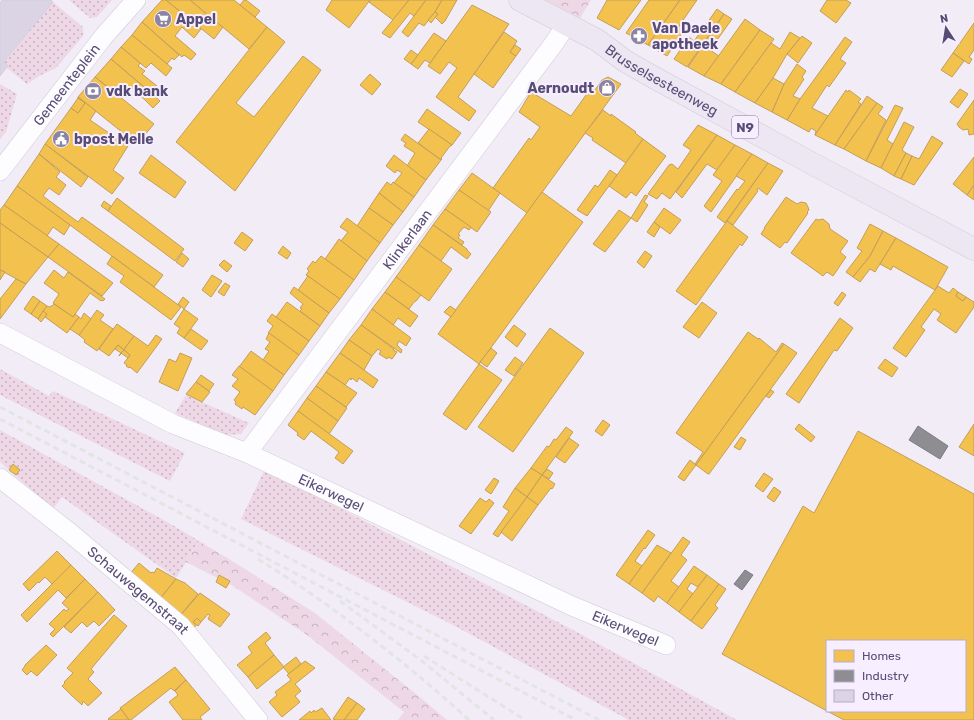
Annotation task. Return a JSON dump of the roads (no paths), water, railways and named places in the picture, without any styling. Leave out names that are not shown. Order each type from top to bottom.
[{"type":"main road","name":"Brusselsesteenweg","points":[[520,0],[597,40],[625,61],[660,81],[974,249]]},
{"type":"street","name":"Gemeenteplein","points":[[0,171],[104,36],[136,0]]},
{"type":"street","name":"Klinkerlaan","points":[[247,453],[566,25]]},
{"type":"street","name":"Eikerwegel","points":[[0,332],[173,424],[247,453],[572,606],[666,645]]},
{"type":"street","name":"Schauwegemstraat","points":[[0,478],[69,532],[181,626],[258,720]]},
{"type":"railway","points":[[0,407],[599,720]]},
{"type":"railway","points":[[0,419],[576,720]]},
{"type":"railway","points":[[258,559],[319,599],[369,636],[427,683],[469,720]]},
{"type":"railway","points":[[340,601],[422,661],[494,720]]},
{"type":"railway","points":[[424,656],[525,720]]},
{"type":"place","name":"Appel","points":[[163,19]]},
{"type":"place","name":"Van Daele apotheek","points":[[639,36]]},
{"type":"place","name":"Aernoudt","points":[[607,88]]},
{"type":"place","name":"vdk bank","points":[[93,91]]},
{"type":"place","name":"bpost Melle","points":[[61,139]]}]
